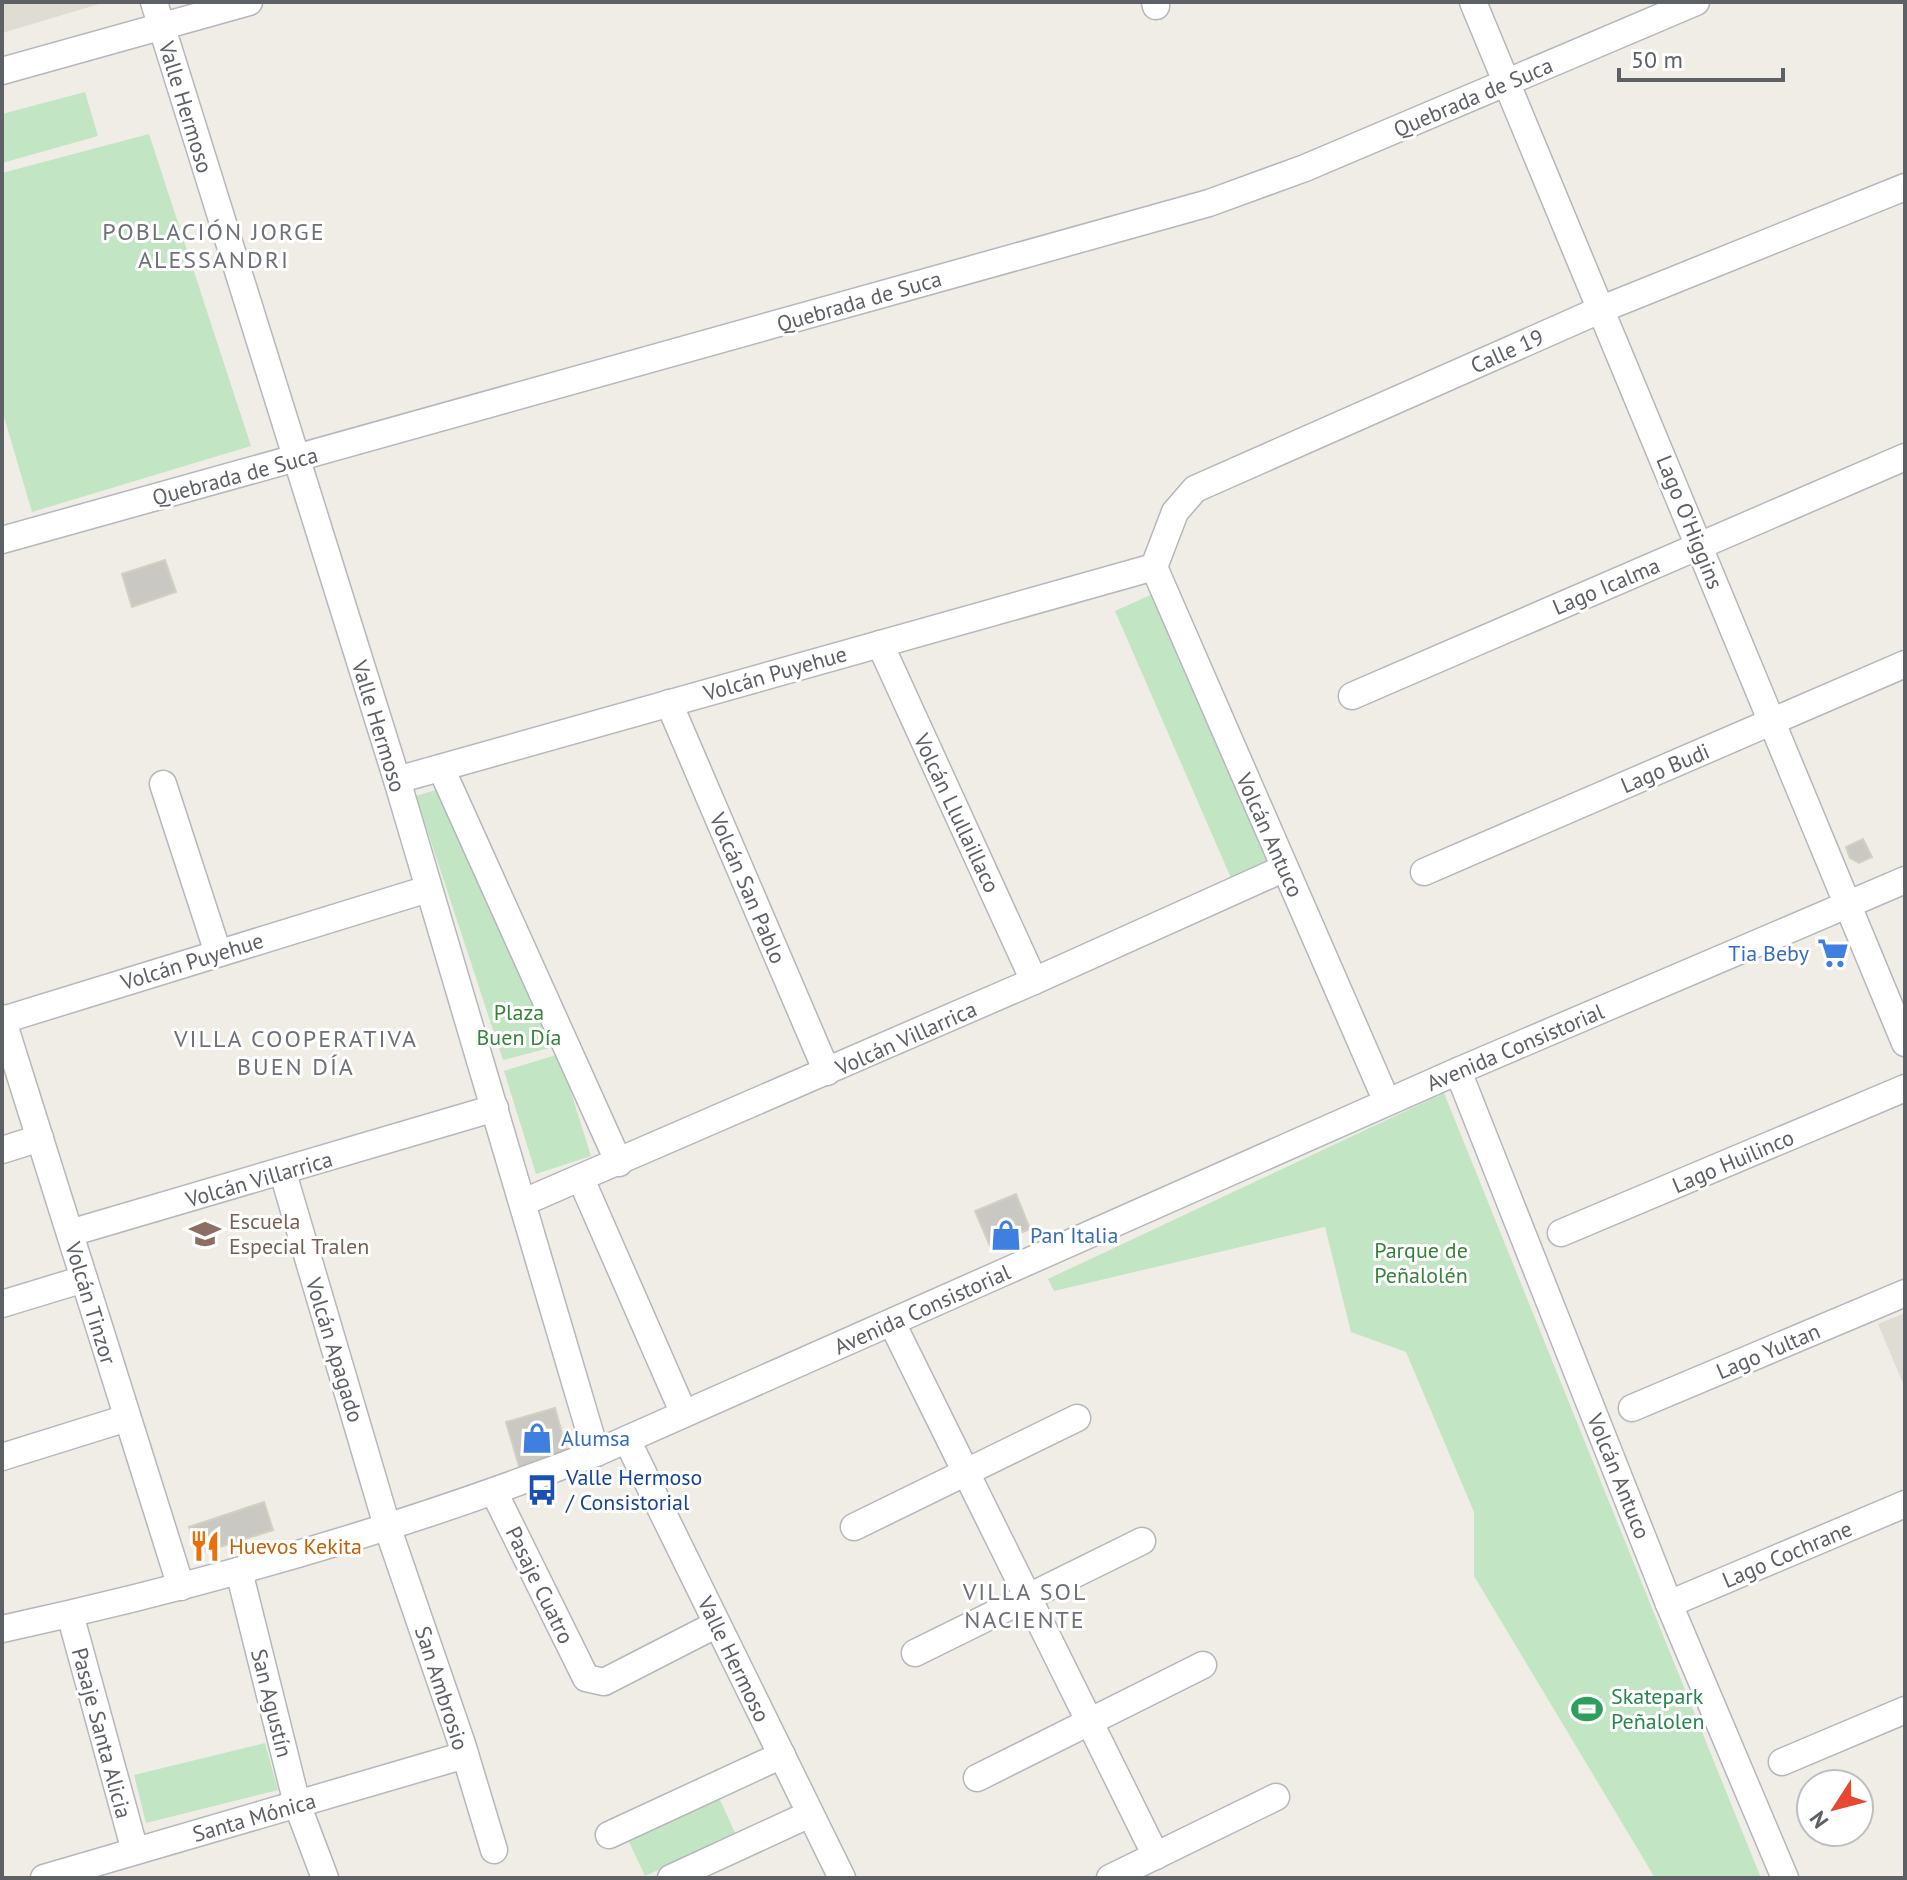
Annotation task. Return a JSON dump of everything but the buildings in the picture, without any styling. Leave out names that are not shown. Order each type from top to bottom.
[{"type":"street","points":[[2,71],[158,14],[249,2]]},
{"type":"street","name":"Lago O'Higgins","points":[[1473,2],[1905,1043]]},
{"type":"street","name":"Quebrada de Suca","points":[[2,540],[1209,203],[1305,168],[1696,2]]},
{"type":"street","name":"Valle Hermoso","points":[[158,14],[397,780],[596,1453]]},
{"type":"street","name":"Calle 19","points":[[1154,567],[1175,512],[1195,489],[1602,309],[1905,187]]},
{"type":"street","name":"Lago Icalma","points":[[1352,696],[1905,457]]},
{"type":"street","name":"Volcán Puyehue","points":[[397,780],[1154,567]]},
{"type":"street","name":"Volcán Antuco","points":[[1154,567],[1387,1102]]},
{"type":"street","name":"Volcán Llullaillaco","points":[[880,644],[1034,981]]},
{"type":"street","name":"Lago Budi","points":[[1424,872],[1905,664]]},
{"type":"street","name":"Volcán San Pablo","points":[[669,703],[827,1072]]},
{"type":"street","points":[[441,768],[619,1163]]},
{"type":"street","points":[[163,784],[218,953]]},
{"type":"street","name":"Volcán Villarrica","points":[[524,1202],[827,1072],[1285,868]]},
{"type":"street","name":"Avenida Consistorial","points":[[2,1629],[239,1571],[494,1492],[596,1453],[1387,1102],[1905,880]]},
{"type":"street","name":"Volcán Puyehue","points":[[2,1019],[428,889]]},
{"type":"street","name":"Volcán Tinzor","points":[[2,1019],[181,1587]]},
{"type":"street","name":"Volcán Antuco","points":[[1458,1071],[1669,1604],[1785,1878]]},
{"type":"street","name":"Lago Huilinco","points":[[1561,1233],[1905,1088]]},
{"type":"street","name":"Volcán Villarrica","points":[[70,1233],[283,1173],[495,1108]]},
{"type":"street","points":[[2,1150],[40,1138]]},
{"type":"street","name":"Volcán Apagado","points":[[283,1173],[387,1526]]},
{"type":"street","points":[[581,1179],[684,1414]]},
{"type":"street","points":[[2,1304],[84,1279]]},
{"type":"street","name":"Lago Yultan","points":[[1632,1408],[1905,1293]]},
{"type":"street","points":[[892,1323],[1156,1856]]},
{"type":"street","points":[[2,1457],[127,1418]]},
{"type":"street","points":[[854,1527],[1077,1418]]},
{"type":"street","name":"Valle Hermoso","points":[[627,1440],[842,1878]]},
{"type":"street","name":"Pasaje Cuatro","points":[[494,1492],[586,1678],[604,1682],[717,1624]]},
{"type":"street","name":"Lago Cochrane","points":[[1669,1604],[1905,1504]]},
{"type":"street","name":"San Ambrosio","points":[[387,1526],[494,1850]]},
{"type":"street","points":[[915,1653],[1142,1541]]},
{"type":"street","name":"San Agustín","points":[[239,1571],[297,1804],[325,1878]]},
{"type":"street","name":"Pasaje Santa Alicia","points":[[70,1614],[135,1851]]},
{"type":"street","points":[[977,1778],[1203,1665]]},
{"type":"street","points":[[1782,1762],[1905,1710]]},
{"type":"street","name":"Santa Mónica","points":[[44,1878],[465,1755]]},
{"type":"street","points":[[609,1835],[782,1755]]},
{"type":"street","points":[[1110,1878],[1276,1797]]},
{"type":"street","points":[[671,1878],[810,1814]]},
{"type":"shaded area","points":[[2,2],[106,2],[2,33]]},
{"type":"shaded area","points":[[1905,1313],[1905,1388],[1878,1324]]},
{"type":"green space","points":[[85,92],[98,136],[2,163],[2,114]]},
{"type":"green space","points":[[149,134],[251,446],[32,512],[2,410],[2,173]]},
{"type":"green space","points":[[1155,593],[1271,860],[1231,878],[1115,611]]},
{"type":"green space","name":"Plaza Buen Día","points":[[439,789],[557,1046],[503,1060],[416,796]]},
{"type":"green space","points":[[559,1054],[591,1156],[536,1174],[504,1071]]},
{"type":"green space","name":"Parque de Peñalolén","points":[[1444,1093],[1761,1878],[1655,1878],[1474,1576],[1474,1512],[1406,1352],[1351,1332],[1325,1227],[1054,1291],[1048,1279]]},
{"type":"green space","points":[[265,1743],[278,1790],[146,1823],[134,1775]]},
{"type":"green space","points":[[716,1791],[736,1835],[645,1876],[625,1833]]},
{"type":"place","name":"Tia Beby","points":[[1833,953]]},
{"type":"place","name":"Escuela Especial Tralen","points":[[205,1234]]},
{"type":"place","name":"Pan Italia","points":[[1006,1235]]},
{"type":"place","name":"Alumsa","points":[[537,1438]]},
{"type":"place","name":"Valle Hermoso / Consistorial","points":[[542,1490]]},
{"type":"place","name":"Huevos Kekita","points":[[205,1546]]},
{"type":"place","name":"Skatepark Peñalolen","points":[[1587,1709]]},
{"type":"district","name":"POBLACIÓN JORGE ALESSANDRI","points":[[214,245]]},
{"type":"district","name":"VILLA COOPERATIVA BUEN DÍA","points":[[296,1052]]},
{"type":"district","name":"VILLA SOL NACIENTE","points":[[1025,1605]]}]
